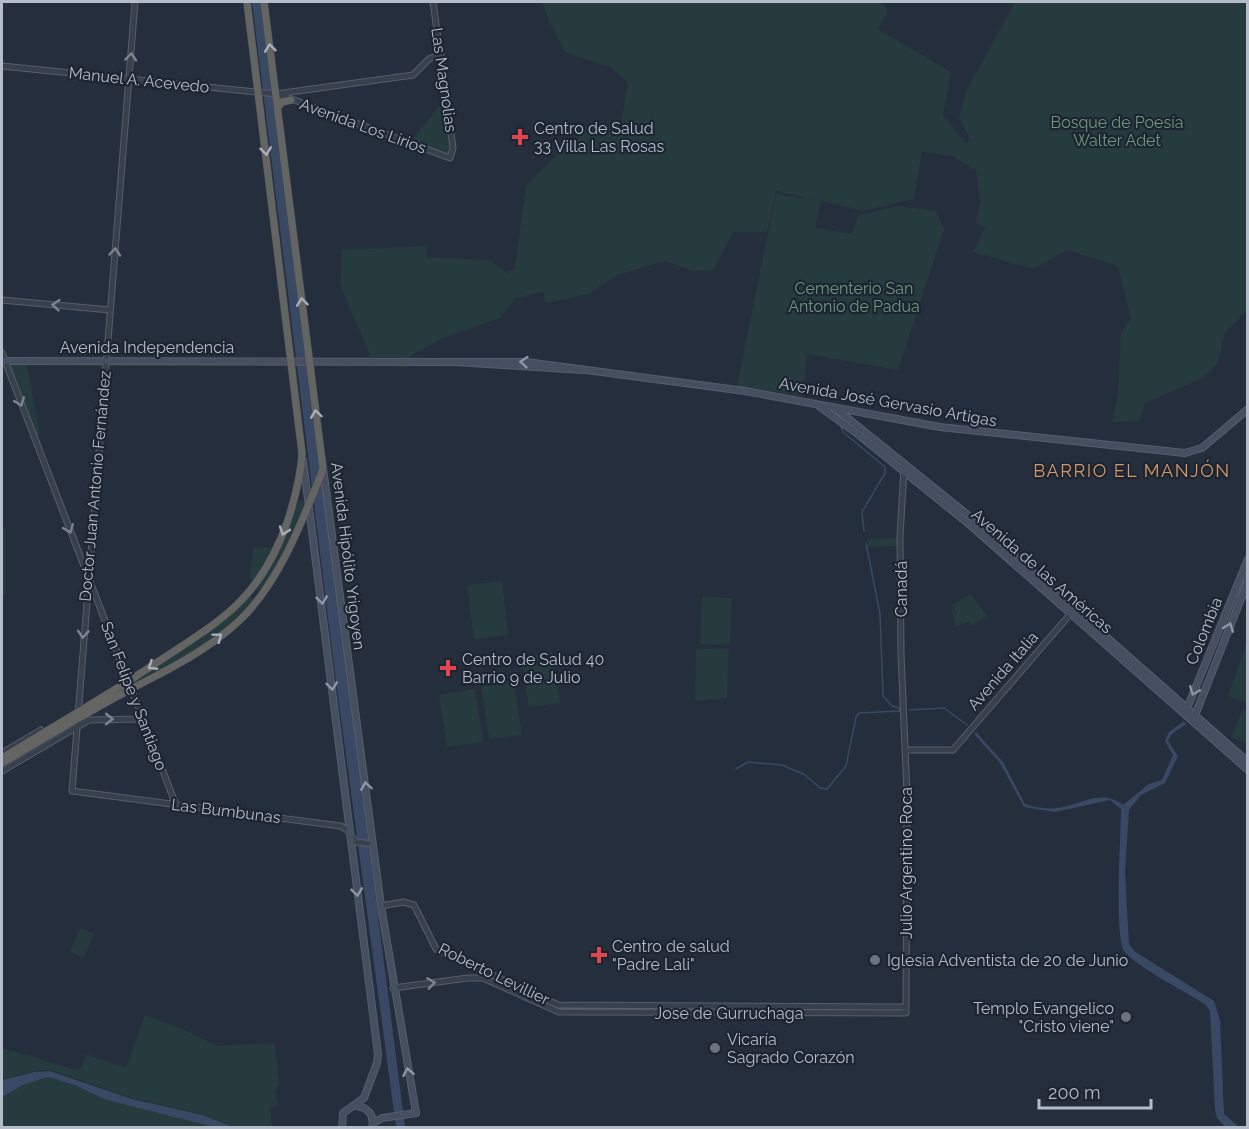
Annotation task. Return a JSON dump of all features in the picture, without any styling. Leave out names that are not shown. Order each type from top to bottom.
[{"type":"highway","name":"Avenida Hipólito Yrigoyen","points":[[247,2],[302,453]]},
{"type":"highway","name":"Avenida Hipólito Yrigoyen","points":[[264,2],[322,471]]},
{"type":"highway","points":[[278,107],[282,102],[291,100]]},
{"type":"highway","points":[[2,755],[77,720],[129,681],[204,634],[244,600],[275,555],[295,500],[302,453]]},
{"type":"highway","points":[[2,763],[209,644],[245,615],[278,570],[322,471]]},
{"type":"highway","points":[[295,500],[303,497],[311,498]]},
{"type":"main road","name":"Avenida José Gervasio Artigas","points":[[292,360],[521,361],[730,389],[948,428],[1191,453],[1202,448],[1248,409]]},
{"type":"main road","name":"Avenida Independencia","points":[[3,361],[292,360]]},
{"type":"main road","name":"Avenida de las Américas","points":[[811,403],[832,414],[905,468]]},
{"type":"main road","name":"Avenida de las Américas","points":[[836,408],[1194,718],[1248,762]]},
{"type":"main road","name":"Avenida Hipólito Yrigoyen","points":[[302,453],[311,498],[378,1059],[364,1098],[343,1113],[342,1128]]},
{"type":"main road","name":"Avenida Hipólito Yrigoyen","points":[[322,471],[371,844],[412,1114],[385,1117]]},
{"type":"main road","name":"Colombia","points":[[1186,711],[1248,558]]},
{"type":"main road","points":[[1194,718],[1248,581]]},
{"type":"main road","name":"Avenida de las Américas","points":[[1194,718],[1248,770]]},
{"type":"main road","points":[[355,1106],[385,1117]]},
{"type":"main road","points":[[370,1113],[372,1125],[385,1117]]},
{"type":"street","name":"Doctor Juan Antonio Fernández","points":[[72,791],[87,576],[135,2]]},
{"type":"street","name":"Las Magnolias","points":[[433,2],[453,148],[450,158]]},
{"type":"street","points":[[276,94],[413,75],[429,59],[439,42]]},
{"type":"street","points":[[429,59],[441,54]]},
{"type":"street","name":"Manuel A. Acevedo","points":[[2,66],[276,94]]},
{"type":"street","name":"Avenida Los Lirios","points":[[276,94],[450,158]]},
{"type":"street","points":[[2,300],[110,310]]},
{"type":"street","name":"San Felipe y Santiago","points":[[2,353],[3,361],[176,805]]},
{"type":"street","name":"Canadá","points":[[904,713],[900,536],[905,468]]},
{"type":"street","name":"Avenida Italia","points":[[906,750],[953,750],[1072,612]]},
{"type":"street","name":"Julio Argentino Roca","points":[[904,713],[906,1010]]},
{"type":"street","points":[[2,771],[77,720],[143,719]]},
{"type":"street","name":"Las Bumbunas","points":[[72,791],[340,826],[350,834]]},
{"type":"street","points":[[350,834],[356,842],[371,844]]},
{"type":"street","points":[[352,849],[356,842]]},
{"type":"street","name":"Roberto Levillier","points":[[381,906],[406,902],[418,909],[428,937],[436,949],[558,1005]]},
{"type":"street","name":"Roberto Levillier","points":[[393,988],[483,978],[553,1012]]},
{"type":"street","name":"Jose de Gurruchaga","points":[[558,1005],[906,1010]]},
{"type":"street","name":"Jose de Gurruchaga","points":[[553,1012],[906,1010]]},
{"type":"green space","name":"Bosque de Poesía Walter Adet","points":[[542,2],[882,2],[888,11],[878,29],[951,72],[943,116],[967,143],[970,139],[959,118],[966,91],[1015,2],[1247,2],[1247,310],[1225,332],[1218,363],[1201,379],[1145,403],[1139,421],[1113,422],[1118,392],[1121,333],[1131,318],[1118,266],[1067,250],[1034,269],[973,252],[985,227],[976,223],[980,203],[976,170],[952,156],[922,152],[914,199],[864,211],[821,201],[815,228],[852,234],[858,215],[898,206],[936,211],[944,229],[898,370],[807,354],[803,396],[737,386],[776,194],[815,200],[776,191],[767,232],[733,232],[713,270],[693,271],[665,261],[617,275],[589,294],[546,303],[543,292],[516,298],[500,318],[443,338],[407,358],[371,357],[340,285],[342,250],[427,246],[426,257],[490,260],[507,273],[515,268],[526,185],[587,126],[620,130],[628,83],[610,67],[565,52]]},
{"type":"green space","points":[[445,101],[450,152],[444,154],[412,140]]},
{"type":"green space","points":[[9,362],[27,365],[40,434],[36,440]]},
{"type":"green space","points":[[307,500],[278,566],[262,589],[258,589],[274,561],[298,501]]},
{"type":"green space","points":[[2,528],[5,528],[5,595],[2,595]]},
{"type":"green space","points":[[897,538],[897,546],[868,547],[868,539]]},
{"type":"green space","points":[[253,547],[275,548],[254,582],[250,579]]},
{"type":"green space","points":[[502,581],[508,635],[474,639],[467,585]]},
{"type":"green space","points":[[971,594],[987,616],[971,626],[969,622],[962,624],[958,617],[961,624],[956,627],[951,608],[957,614],[952,605]]},
{"type":"green space","points":[[248,597],[253,601],[214,638],[135,686],[131,685],[131,681],[203,638]]},
{"type":"green space","points":[[702,597],[732,598],[730,645],[700,644]]},
{"type":"green space","points":[[1248,641],[1247,703],[1228,696]]},
{"type":"green space","points":[[729,648],[727,698],[695,701],[696,649]]},
{"type":"green space","points":[[552,652],[560,703],[529,707],[521,656]]},
{"type":"green space","points":[[514,682],[522,735],[489,739],[481,686]]},
{"type":"green space","points":[[475,689],[483,742],[447,747],[439,695]]},
{"type":"green space","points":[[1243,709],[1247,711],[1247,743],[1231,737]]},
{"type":"green space","points":[[80,928],[94,934],[84,958],[70,952]]},
{"type":"green space","points":[[145,1015],[218,1046],[275,1043],[279,1084],[275,1093],[278,1102],[276,1107],[270,1108],[272,1127],[235,1127],[202,1114],[132,1098],[51,1070],[34,1071],[2,1079],[2,1048],[76,1070],[82,1067],[86,1054],[126,1068]]},
{"type":"green space","points":[[48,1077],[74,1085],[106,1100],[213,1127],[2,1127],[2,1097],[23,1085]]},
{"type":"water","points":[[252,2],[261,2],[405,1127],[396,1127],[335,674]]},
{"type":"water","points":[[1184,721],[1186,724],[1172,734],[1168,741],[1178,756],[1165,783],[1141,795],[1129,810],[1125,872],[1129,944],[1134,951],[1214,1001],[1220,1020],[1224,1114],[1239,1127],[1225,1127],[1217,1118],[1215,1110],[1210,1011],[1205,1004],[1149,971],[1124,951],[1119,925],[1121,809],[1110,800],[1055,812],[1024,807],[1000,763],[974,734],[976,732],[1003,762],[1025,804],[1053,808],[1093,798],[1108,798],[1123,805],[1149,784],[1162,780],[1173,755],[1165,741],[1169,732]]},
{"type":"water","points":[[50,1071],[132,1099],[203,1115],[233,1127],[214,1127],[106,1100],[74,1085],[48,1077],[23,1085],[2,1097],[2,1080],[34,1072]]},
{"type":"waterway","points":[[841,427],[843,432],[885,467],[885,473],[862,512],[864,531]]},
{"type":"waterway","points":[[866,543],[880,614],[883,696],[892,706],[899,708],[899,711]]},
{"type":"waterway","points":[[1237,598],[1248,573]]},
{"type":"waterway","points":[[1219,646],[1236,603]]},
{"type":"waterway","points":[[1215,656],[1218,649]]},
{"type":"waterway","points":[[909,710],[944,708],[967,725]]},
{"type":"waterway","points":[[736,769],[748,762],[782,765],[805,775],[820,788],[827,789],[846,766],[856,717],[859,713],[900,711]]},
{"type":"place","name":"Centro de Salud 33 Villa Las Rosas","points":[[520,137]]},
{"type":"place","name":"Centro de Salud 40 Barrio 9 de Julio","points":[[448,668]]},
{"type":"place","name":"Centro de salud \"Padre Lali\"","points":[[599,955]]},
{"type":"place","name":"Iglesia Adventista de 20 de Junio","points":[[875,960]]},
{"type":"place","name":"Templo Evangelico \"Cristo viene\"","points":[[1126,1017]]},
{"type":"place","name":"Vicaría Sagrado Corazón","points":[[715,1048]]},
{"type":"district","name":"BARRIO EL MANJÓN","points":[[1132,470]]},
{"type":"park label","name":"Cementerio San Antonio de Padua","points":[[854,297]]}]
